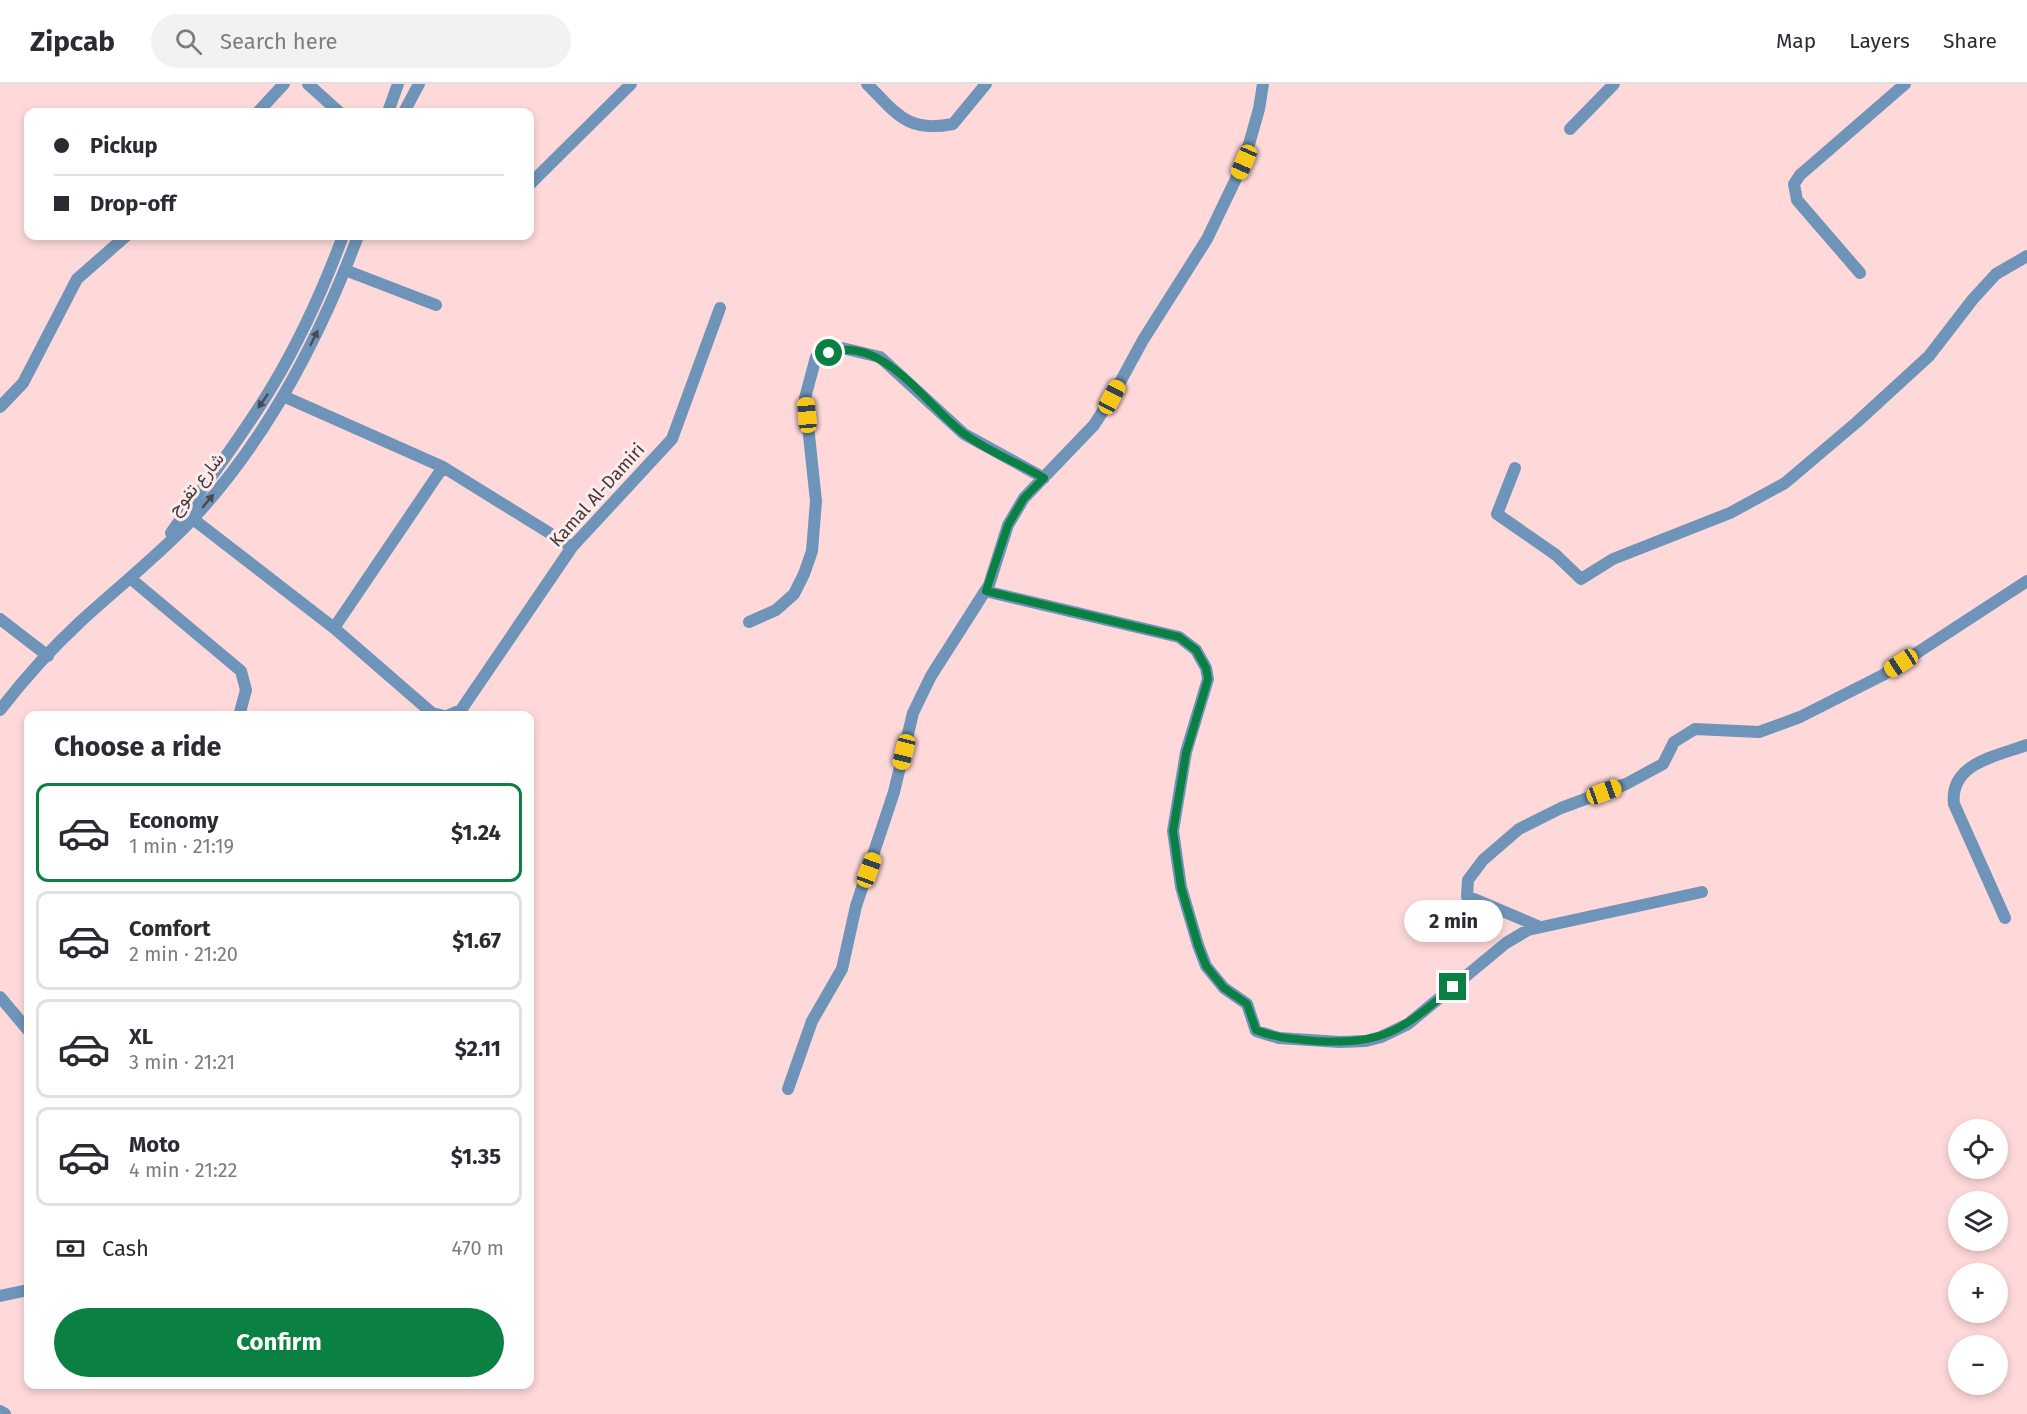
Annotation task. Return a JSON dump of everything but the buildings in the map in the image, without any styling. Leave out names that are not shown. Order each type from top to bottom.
[{"type":"street","points":[[262,108],[284,84]]},
{"type":"street","points":[[308,84],[335,108]]},
{"type":"street","points":[[389,108],[398,84]]},
{"type":"street","points":[[406,108],[419,84]]},
{"type":"street","points":[[534,180],[631,84]]},
{"type":"street","points":[[867,84],[901,119],[931,128],[953,124],[977,92],[986,84]]},
{"type":"street","points":[[788,1089],[812,1021],[842,969],[856,906],[894,792],[913,713],[931,676],[986,591],[1008,525],[1024,498],[1094,424],[1112,397],[1143,340],[1207,239],[1244,162],[1259,109],[1263,84]]},
{"type":"street","points":[[1570,129],[1614,84]]},
{"type":"street","points":[[1860,273],[1797,200],[1794,184],[1800,175],[1905,84]]},
{"type":"street","points":[[0,407],[23,383],[77,279],[121,240]]},
{"type":"street","points":[[153,558],[273,386],[312,310],[341,240]]},
{"type":"street","name":"شارع تفوح","points":[[0,710],[78,624],[153,558],[192,519],[250,445],[283,396],[306,355],[356,240]]},
{"type":"street","points":[[1515,468],[1497,514],[1556,555],[1581,579],[1613,559],[1730,513],[1785,483],[1857,422],[1929,356],[1990,280],[2010,264],[2027,256]]},
{"type":"street","points":[[345,270],[436,305]]},
{"type":"street","name":"Kamal Al-Damiri","points":[[458,711],[572,547],[672,439],[720,308]]},
{"type":"street","points":[[749,622],[776,610],[794,594],[812,550],[816,501],[805,398],[816,357],[842,348],[880,357],[964,434],[1044,478]]},
{"type":"street","points":[[283,396],[442,467],[572,547]]},
{"type":"street","points":[[334,628],[442,467]]},
{"type":"street","name":"Kamal Al-Damiri","points":[[192,519],[334,628],[430,711]]},
{"type":"street","points":[[130,578],[241,671],[246,690],[240,711]]},
{"type":"street","points":[[1540,927],[1467,896],[1468,880],[1483,860],[1519,829],[1561,808],[1626,784],[1663,764],[1674,742],[1695,729],[1759,732],[1800,717],[1883,675],[2027,581]]},
{"type":"street","points":[[986,591],[1179,637],[1189,643],[1202,659],[1208,684],[1186,753],[1173,831],[1181,887],[1206,966],[1224,988],[1247,1004],[1256,1030],[1279,1038],[1340,1042],[1381,1037],[1418,1017],[1516,936],[1540,927],[1702,892]]},
{"type":"street","points":[[0,619],[48,656]]},
{"type":"street","points":[[2005,918],[1954,804],[1953,793],[1960,776],[1968,768],[2027,745]]},
{"type":"street","points":[[0,997],[24,1025]]},
{"type":"street","points":[[0,1296],[24,1291]]},
{"type":"street","points":[[0,1411],[5,1414]]},
{"type":"route","points":[[829,353],[842,348],[880,357],[964,434],[1044,478],[1024,498],[1008,525],[1002,549],[986,591],[1179,637],[1189,643],[1202,659],[1208,684],[1186,753],[1173,831],[1181,887],[1206,966],[1224,988],[1247,1004],[1256,1030],[1279,1038],[1340,1042],[1366,1041],[1396,1031],[1408,1024],[1453,987]]}]
